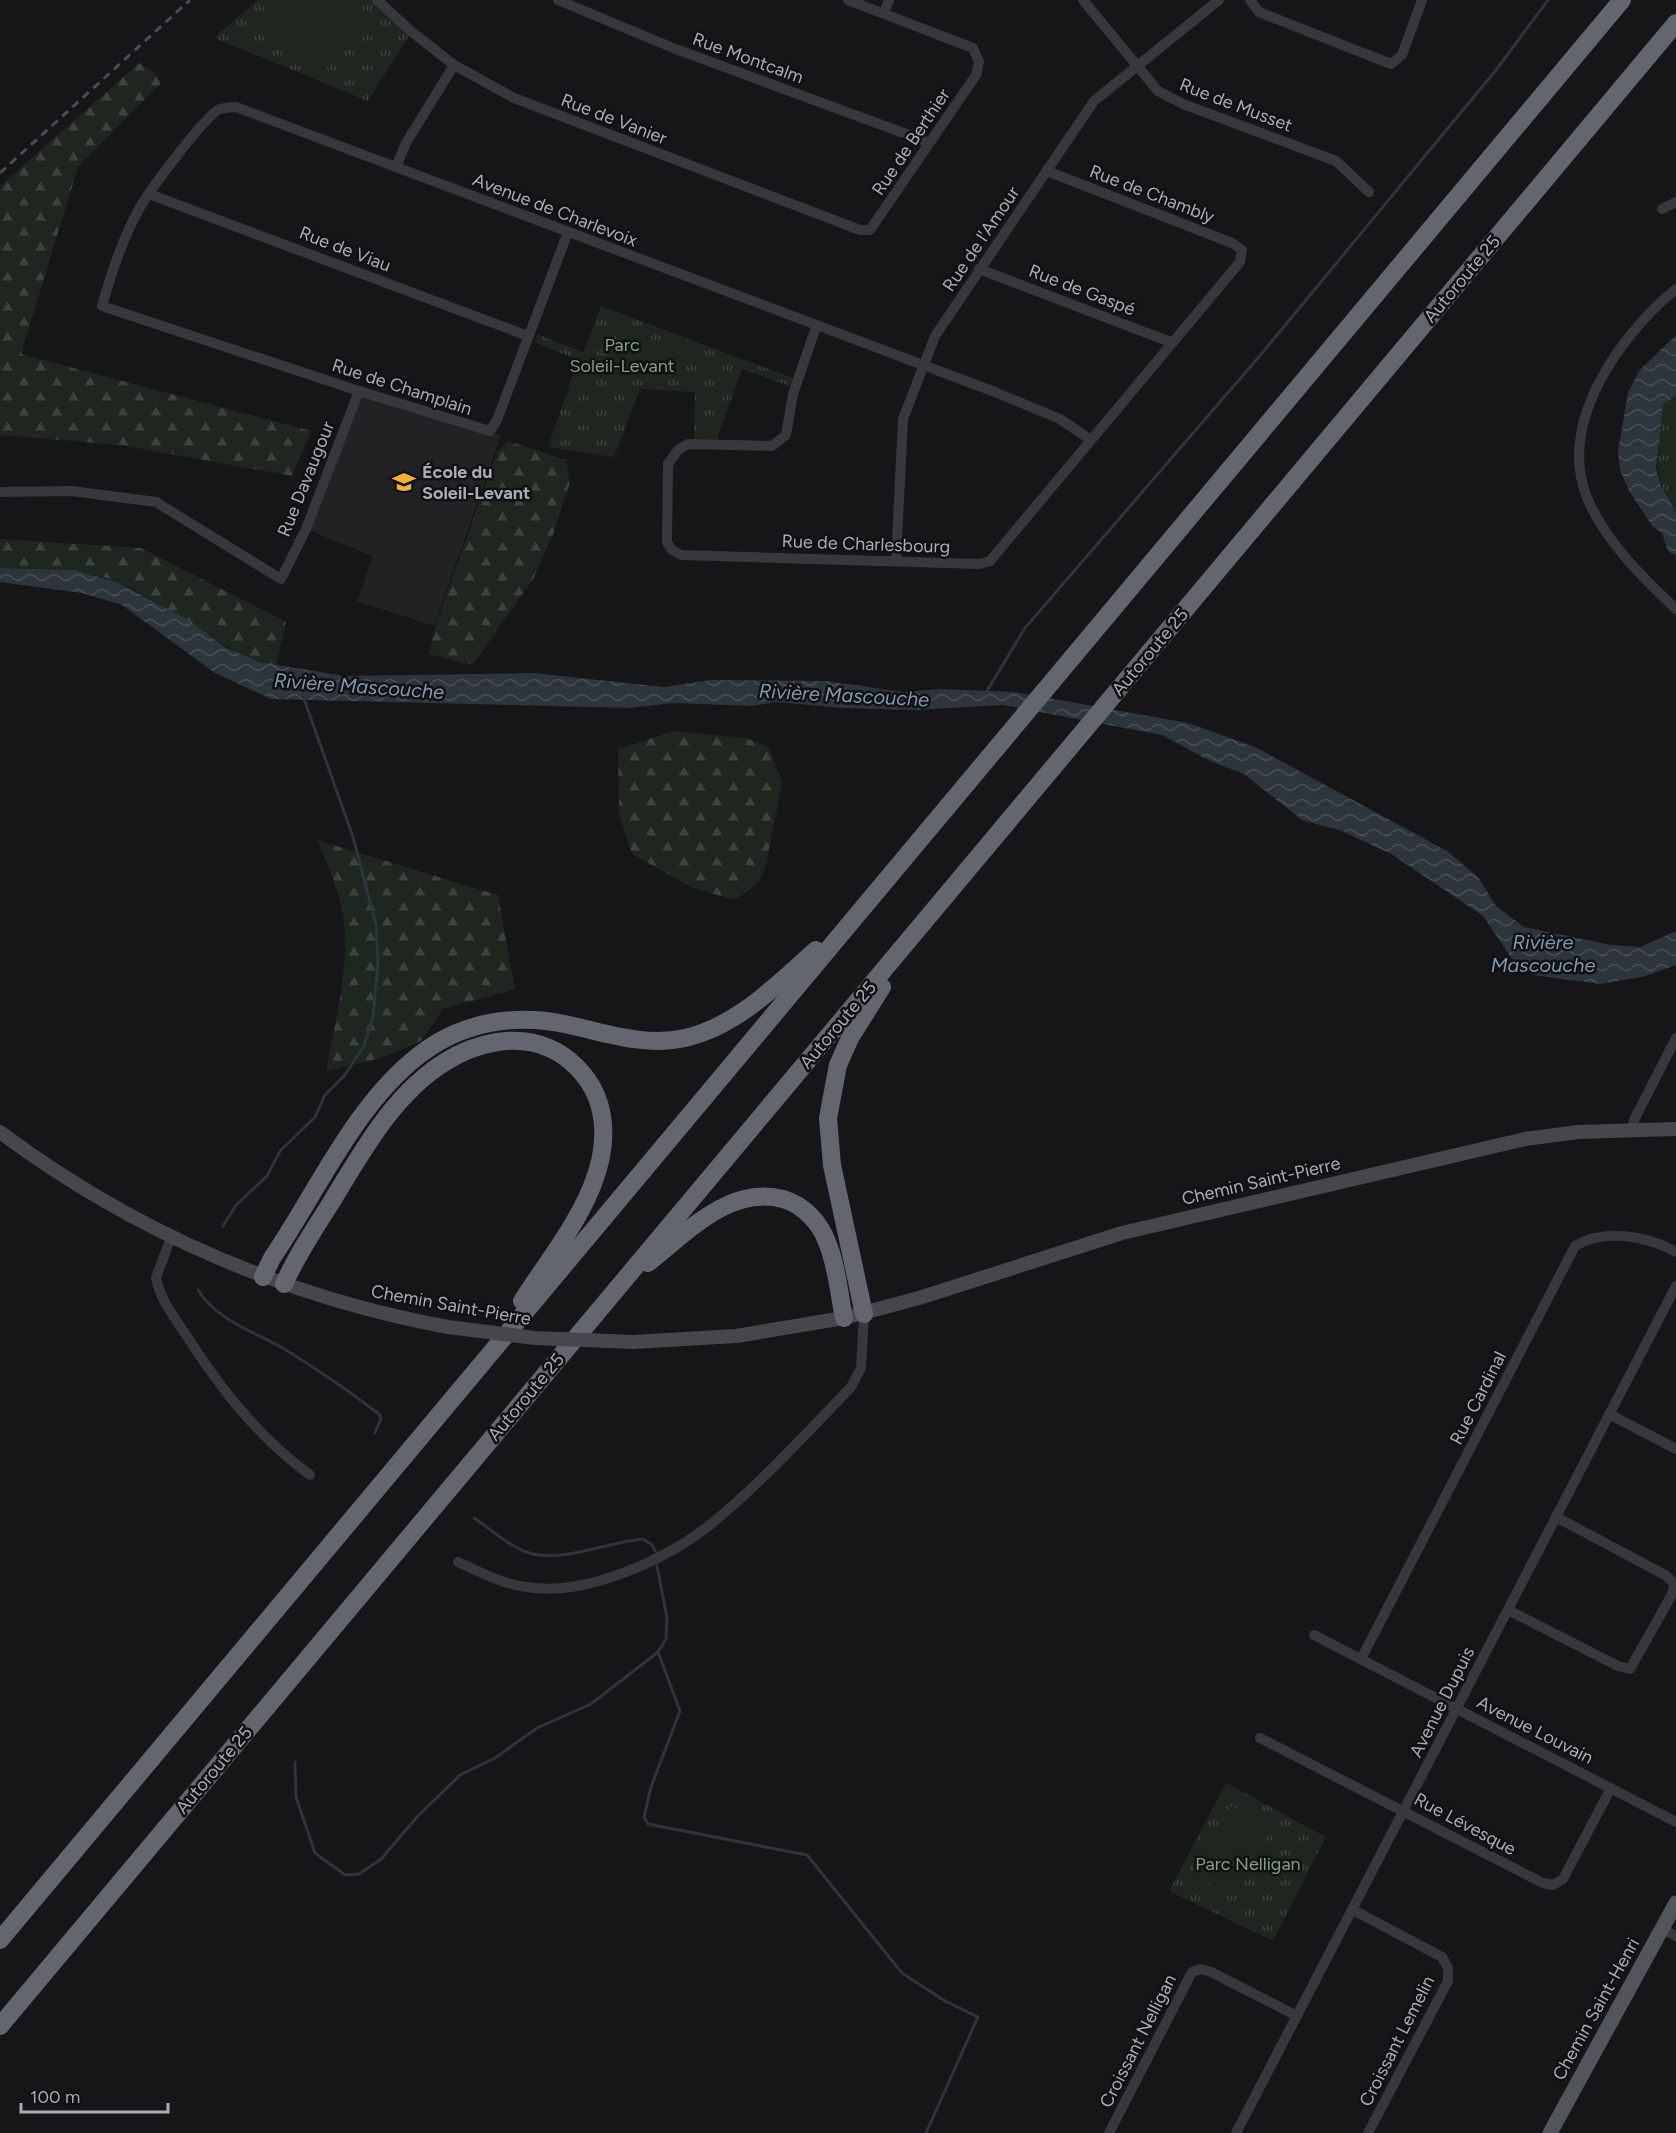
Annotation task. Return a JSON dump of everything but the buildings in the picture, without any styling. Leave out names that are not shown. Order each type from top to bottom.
[{"type":"highway","points":[[0,1940],[1622,0]]},
{"type":"highway","name":"Autoroute 25","points":[[0,2026],[1676,23]]},
{"type":"highway","points":[[263,1277],[272,1258],[373,1102],[409,1063],[444,1038],[479,1025],[514,1019],[557,1023],[638,1040],[674,1040],[696,1035],[726,1022],[757,1002],[858,913]]},
{"type":"highway","points":[[864,1314],[830,1153],[828,1118],[830,1095],[838,1065],[850,1038],[920,927]]},
{"type":"highway","points":[[284,1284],[295,1260],[372,1139],[396,1106],[421,1081],[454,1056],[489,1044],[524,1041],[547,1047],[578,1068],[592,1087],[602,1117],[600,1155],[589,1191],[574,1222],[479,1367]]},
{"type":"highway","points":[[621,1284],[724,1207],[748,1198],[778,1198],[804,1210],[824,1234],[831,1255],[844,1318]]},
{"type":"main road","name":"Chemin Saint-Henri","points":[[1550,2133],[1669,1932],[1676,1903]]},
{"type":"street","name":"Rue de Vanier","points":[[377,0],[412,32],[454,65],[483,82],[546,111],[860,230]]},
{"type":"street","name":"Rue Montcalm","points":[[558,0],[663,44],[928,142]]},
{"type":"street","points":[[848,0],[884,13],[889,0]]},
{"type":"street","name":"Rue de Musset","points":[[1083,0],[1158,91],[1184,104],[1336,161],[1369,192]]},
{"type":"street","name":"Rue de l'Amour","points":[[896,561],[903,419],[935,336],[1094,101],[1219,0]]},
{"type":"street","points":[[1250,0],[1259,12],[1391,64],[1402,55],[1422,0]]},
{"type":"street","name":"Rue de Berthier","points":[[860,230],[870,230],[878,221],[928,142],[976,75],[979,62],[973,48],[884,13]]},
{"type":"street","points":[[396,167],[406,143],[454,65]]},
{"type":"street","name":"Avenue de Charlevoix","points":[[102,306],[119,254],[138,211],[149,194],[207,120],[219,109],[236,107],[1060,419],[1091,440]]},
{"type":"street","name":"Rue de Chambly","points":[[1047,171],[1232,243],[1242,250]]},
{"type":"street","name":"Rue de Viau","points":[[149,194],[528,336]]},
{"type":"street","points":[[1662,209],[1676,202]]},
{"type":"street","name":"Rue de Champlain","points":[[102,306],[359,391],[490,430],[497,420],[568,232]]},
{"type":"street","name":"Rue de Charlesbourg","points":[[816,327],[793,394],[786,435],[772,446],[688,444],[672,457],[668,464],[667,542],[672,550],[681,555],[979,564],[990,561],[1240,262],[1242,250]]},
{"type":"street","name":"Rue de Gaspé","points":[[979,269],[1173,343]]},
{"type":"street","points":[[1676,289],[1635,327],[1605,372],[1587,415],[1580,464],[1586,494],[1601,523],[1637,569],[1676,609]]},
{"type":"street","name":"Rue Davaugour","points":[[0,492],[72,491],[156,502],[281,579],[306,529],[359,391]]},
{"type":"street","points":[[1632,1129],[1634,1120],[1676,1038]]},
{"type":"street","name":"Chemin Saint-Pierre","points":[[0,1132],[76,1184],[171,1237],[284,1284],[350,1305],[448,1327],[542,1339],[633,1342],[736,1336],[864,1314],[966,1284],[1092,1242],[1199,1214],[1525,1139],[1578,1132],[1676,1129]]},
{"type":"street","points":[[171,1237],[156,1278],[171,1312],[209,1371],[241,1414],[274,1446],[310,1475]]},
{"type":"street","name":"Rue Cardinal","points":[[1361,1659],[1575,1246],[1588,1238],[1641,1238],[1659,1242],[1676,1251]]},
{"type":"street","name":"Avenue Dupuis","points":[[1236,2133],[1676,1286]]},
{"type":"street","points":[[458,1562],[518,1586],[560,1588],[609,1577],[678,1545],[720,1516],[851,1387],[861,1368],[861,1335],[864,1314]]},
{"type":"street","points":[[844,1318],[861,1335]]},
{"type":"street","points":[[1609,1414],[1676,1449]]},
{"type":"street","points":[[1508,1610],[1618,1666],[1630,1669],[1671,1596],[1675,1584],[1665,1575],[1556,1517]]},
{"type":"street","name":"Avenue Louvain","points":[[1314,1635],[1676,1822]]},
{"type":"street","name":"Rue Lévesque","points":[[1260,1738],[1543,1883],[1553,1885],[1563,1879],[1611,1788]]},
{"type":"street","name":"Croissant Lemelin","points":[[1353,1910],[1442,1957],[1448,1968],[1448,1982],[1368,2133]]},
{"type":"street","name":"Croissant Nelligan","points":[[1109,2133],[1192,1972],[1201,1969],[1211,1972],[1297,2016]]},
{"type":"shaded area","name":"École du Soleil-Levant","points":[[358,394],[501,435],[434,626],[357,601],[373,556],[306,529]]},
{"type":"green space","points":[[257,0],[375,0],[410,34],[368,101],[214,38]]},
{"type":"green space","points":[[278,0],[326,0],[360,25],[324,72],[259,23]]},
{"type":"green space","points":[[139,63],[155,73],[161,83],[78,167],[21,354],[311,431],[292,476],[121,445],[0,435],[0,186]]},
{"type":"green space","name":"Parc Soleil-Levant","points":[[601,306],[798,380],[795,388],[742,369],[718,436],[718,446],[694,446],[695,392],[640,389],[614,457],[548,447],[578,360],[535,342],[537,334],[583,352]]},
{"type":"green space","points":[[621,328],[676,348],[679,356],[675,370],[667,374],[610,353]]},
{"type":"green space","points":[[1676,395],[1676,512],[1662,486],[1658,447],[1663,405]]},
{"type":"green space","points":[[508,441],[566,460],[570,482],[554,532],[533,579],[474,663],[467,664],[429,654],[436,624],[497,452]]},
{"type":"green space","points":[[0,539],[141,548],[286,622],[276,666],[234,650],[158,603],[104,577],[75,571],[0,568]]},
{"type":"green space","points":[[674,731],[746,738],[769,747],[782,784],[766,864],[760,880],[740,897],[731,899],[693,888],[632,854],[619,813],[618,749]]},
{"type":"green space","points":[[317,840],[498,895],[515,989],[443,1009],[421,1041],[381,1058],[326,1071],[344,971],[345,930],[337,892]]},
{"type":"green space","name":"Parc Nelligan","points":[[1226,1783],[1326,1837],[1273,1941],[1169,1891]]},
{"type":"green space","points":[[1230,1806],[1272,1828],[1234,1897],[1192,1874]]},
{"type":"water","points":[[1676,335],[1676,395],[1663,405],[1656,468],[1661,486],[1676,512],[1676,556],[1668,551],[1662,533],[1653,527],[1629,491],[1620,470],[1618,451],[1628,393],[1639,371]]},
{"type":"water","name":"Rivière Mascouche","points":[[0,568],[74,570],[117,582],[185,618],[225,647],[260,662],[344,676],[534,673],[664,687],[710,680],[827,681],[903,692],[940,689],[1015,692],[1188,723],[1255,747],[1447,851],[1478,877],[1496,906],[1524,927],[1611,945],[1640,947],[1676,931],[1676,965],[1642,977],[1600,984],[1533,975],[1512,959],[1483,916],[1393,855],[1342,831],[1302,820],[1244,774],[1210,761],[1162,735],[1003,705],[914,710],[842,708],[776,702],[752,706],[674,703],[629,708],[271,699],[215,673],[122,605],[82,593],[0,582]]},
{"type":"waterway","points":[[987,691],[1025,628],[1263,352],[1496,70],[1548,0]]},
{"type":"waterway","points":[[223,1226],[236,1205],[267,1176],[280,1151],[315,1117],[325,1095],[344,1076],[364,1046],[373,1017],[378,964],[376,925],[353,837],[304,699]]},
{"type":"waterway","points":[[198,1290],[215,1310],[226,1318],[286,1350],[379,1414],[381,1418],[375,1433]]},
{"type":"waterway","points":[[474,1518],[510,1544],[533,1554],[560,1555],[643,1539],[652,1545],[655,1551]]},
{"type":"waterway","points":[[295,1762],[296,1797],[315,1853],[345,1875],[359,1874],[381,1859],[418,1816],[460,1775],[495,1758],[537,1728],[591,1704],[658,1652],[666,1639],[667,1618],[657,1566]]},
{"type":"waterway","points":[[658,1652],[680,1711],[651,1787],[644,1817],[648,1824],[807,1855],[902,1973],[945,2001],[978,2017],[926,2133]]},
{"type":"railway","points":[[0,173],[190,0]]},
{"type":"place","name":"École du Soleil-Levant","points":[[404,482]]}]
